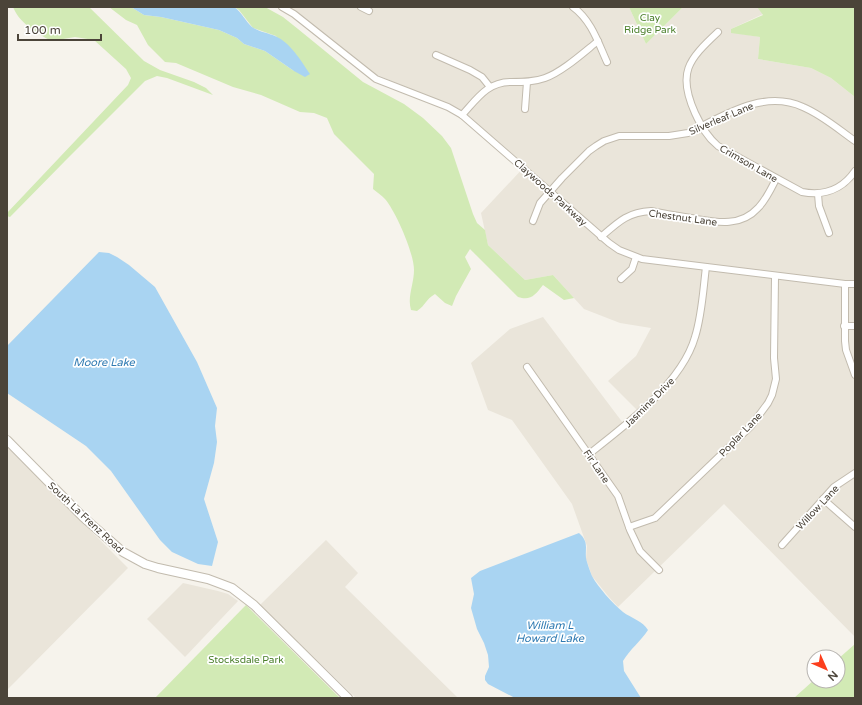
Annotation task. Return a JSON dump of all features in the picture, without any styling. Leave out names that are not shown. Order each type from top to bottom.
[{"type":"street","name":"Claywoods Parkway","points":[[282,7],[294,14],[376,79],[448,107],[462,115],[522,166],[549,192],[619,250],[642,259],[774,277],[855,284]]},
{"type":"street","points":[[361,7],[369,11]]},
{"type":"street","points":[[573,7],[582,14],[591,26],[607,62]]},
{"type":"street","name":"Crimson Lane","points":[[718,32],[695,55],[688,67],[686,75],[688,98],[706,134],[718,146],[776,179],[802,192],[818,194]]},
{"type":"street","points":[[462,115],[485,90],[497,83],[527,82],[545,78],[564,68],[598,41]]},
{"type":"street","points":[[436,55],[482,77],[490,87]]},
{"type":"street","points":[[525,109],[527,82]]},
{"type":"street","name":"Silverleaf Lane","points":[[533,221],[540,202],[549,192],[589,151],[604,141],[612,138],[627,136],[679,135],[754,103],[783,101],[812,111],[855,141]]},
{"type":"street","points":[[829,233],[819,206],[818,194],[840,186],[846,182],[855,171]]},
{"type":"street","name":"Chestnut Lane","points":[[601,236],[629,215],[643,212],[720,223],[737,221],[750,215],[757,209],[776,179]]},
{"type":"street","points":[[621,279],[632,269],[636,257]]},
{"type":"street","name":"Jasmine Drive","points":[[589,454],[625,426],[667,384],[683,365],[695,338],[702,308],[706,268]]},
{"type":"street","name":"Poplar Lane","points":[[629,527],[654,518],[750,426],[768,404],[776,379],[774,358],[774,277]]},
{"type":"street","points":[[845,284],[844,326],[846,350],[855,375]]},
{"type":"street","points":[[844,326],[855,326]]},
{"type":"street","name":"Fir Lane","points":[[527,367],[618,496],[629,527],[640,551],[659,570]]},
{"type":"street","name":"South La Frenz Road","points":[[7,440],[83,517],[123,552],[152,566],[208,579],[232,588],[254,605],[348,698]]},
{"type":"street","name":"Willow Lane","points":[[782,545],[838,484],[855,472]]},
{"type":"street","points":[[823,499],[855,528]]},
{"type":"shaded area","points":[[290,7],[629,7],[646,44],[683,7],[757,7],[763,14],[731,29],[731,32],[760,37],[758,59],[811,68],[831,78],[855,97],[855,637],[724,504],[618,607],[608,596],[592,576],[586,559],[587,546],[572,504],[512,420],[488,410],[471,363],[510,329],[543,317],[623,423],[637,410],[608,381],[636,356],[651,328],[620,323],[584,309],[553,275],[525,280],[488,245],[481,213],[526,165],[459,109],[375,74],[363,67]]},
{"type":"shaded area","points":[[7,447],[128,568],[7,690]]},
{"type":"shaded area","points":[[326,540],[358,573],[345,587],[458,698],[356,698],[260,605]]},
{"type":"shaded area","points":[[183,583],[228,594],[238,601],[185,657],[147,619]]},
{"type":"green space","points":[[13,7],[89,7],[144,61],[160,70],[194,82],[206,88],[213,95],[167,78],[157,76],[145,81],[10,217],[7,216],[7,213],[128,85],[131,78],[126,69],[94,40],[75,37],[51,41],[24,23]]},
{"type":"green space","points":[[109,7],[131,7],[144,15],[161,17],[219,30],[237,38],[244,44],[265,51],[294,71],[276,36],[253,28],[239,10],[234,7],[265,7],[283,17],[363,82],[404,104],[423,118],[442,136],[451,148],[473,214],[477,223],[485,230],[488,245],[525,280],[553,275],[574,298],[564,300],[543,285],[538,292],[530,298],[518,297],[470,249],[465,257],[471,269],[452,306],[445,303],[435,294],[429,298],[417,311],[411,310],[410,295],[414,270],[411,254],[404,233],[385,199],[373,189],[374,174],[334,134],[327,118],[314,113],[300,112],[261,95],[233,87],[176,63],[165,62],[148,45],[137,25],[126,20]]},
{"type":"green space","name":"Clay Ridge Park","points":[[629,7],[683,7],[646,44]]},
{"type":"green space","points":[[757,7],[855,7],[855,97],[831,78],[811,68],[758,59],[760,37],[731,33],[731,29],[763,15]]},
{"type":"green space","name":"Stocksdale Park","points":[[246,605],[340,698],[155,698]]},
{"type":"green space","points":[[855,644],[855,698],[794,698],[806,687],[806,689],[846,689],[846,652]]},
{"type":"water","points":[[131,7],[234,7],[252,27],[275,36],[286,43],[310,74],[305,77],[265,51],[244,44],[237,38],[219,30],[161,17],[144,15]]},
{"type":"water","name":"Moore Lake","points":[[99,252],[109,253],[117,257],[155,287],[197,362],[217,408],[215,426],[217,442],[214,463],[204,499],[218,542],[212,566],[198,564],[172,552],[160,540],[111,471],[86,446],[7,393],[7,346]]},
{"type":"water","name":"William L Howard Lake","points":[[579,533],[584,539],[586,545],[587,562],[592,576],[598,585],[619,609],[640,622],[648,630],[623,661],[624,671],[641,698],[515,698],[488,684],[485,680],[489,667],[488,655],[477,629],[471,608],[474,594],[471,578],[480,571]]}]
